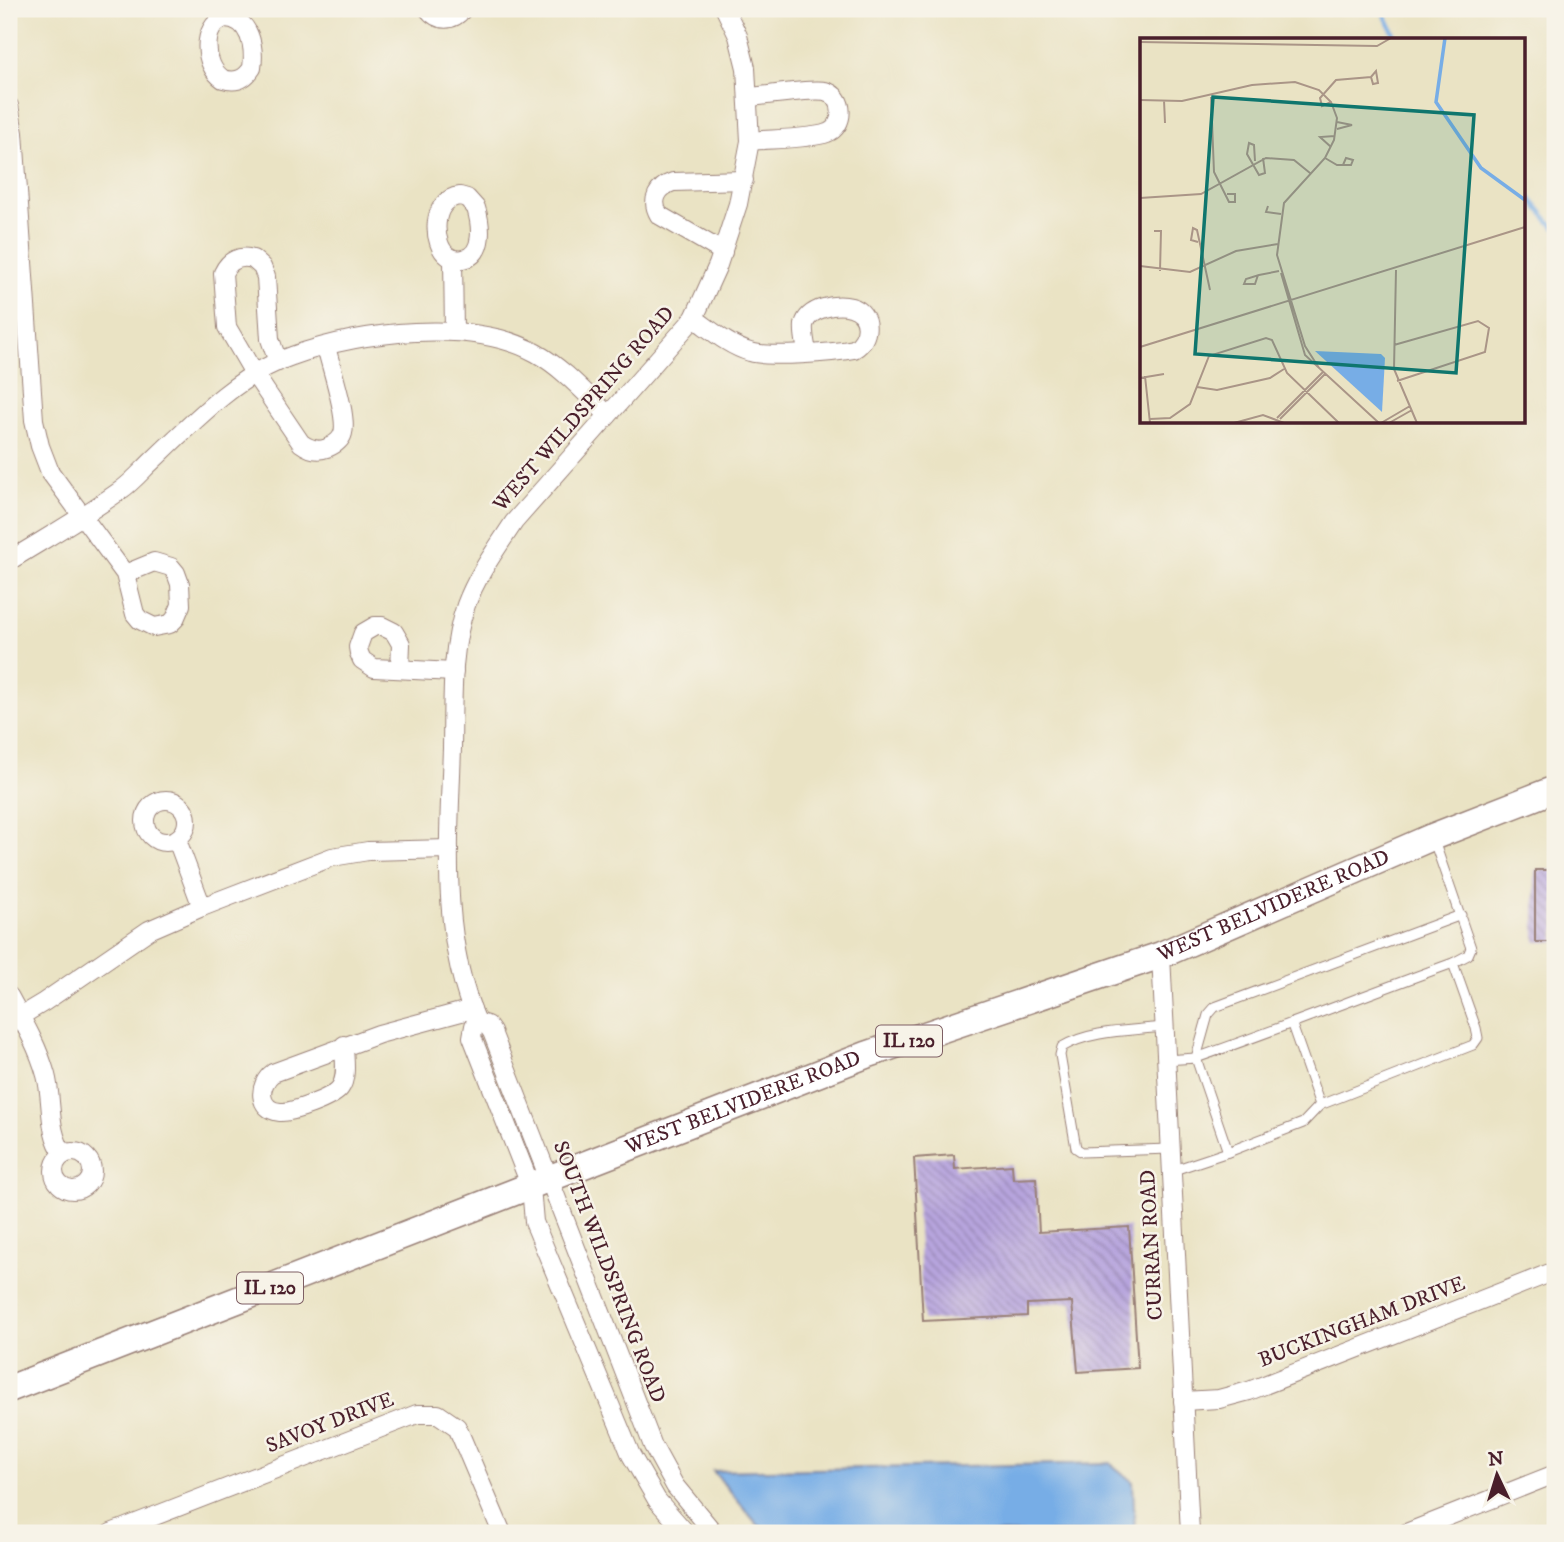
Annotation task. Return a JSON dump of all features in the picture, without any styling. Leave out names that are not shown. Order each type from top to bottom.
[{"type":"main road","name":"WEST BELVIDERE ROAD","points":[[9,1389],[866,1055],[1161,955],[1432,837],[1555,789]]},
{"type":"street","points":[[428,9],[433,15],[445,19],[457,16],[463,9]]},
{"type":"street","name":"WEST WILDSPRING ROAD","points":[[454,672],[454,652],[467,605],[489,559],[514,522],[694,318],[723,251],[744,180],[750,141],[749,97],[744,60],[738,36],[726,9]]},
{"type":"street","points":[[749,97],[824,91],[835,97],[841,113],[834,128],[825,134],[750,141]]},
{"type":"street","points":[[9,106],[14,133],[34,420],[40,446],[50,472],[125,573]]},
{"type":"street","points":[[723,251],[659,215],[654,202],[659,191],[673,182],[744,180]]},
{"type":"street","points":[[278,362],[270,339],[264,270],[253,259],[236,258],[223,273],[227,327],[255,375],[301,443],[310,449],[329,447],[340,439],[344,427],[326,346]]},
{"type":"street","points":[[453,259],[454,332]]},
{"type":"street","points":[[694,318],[731,344],[749,352],[769,356],[807,353]]},
{"type":"street","points":[[9,561],[123,489],[223,396],[278,362],[342,341],[389,334],[454,332],[508,341],[536,353],[554,366],[608,415]]},
{"type":"street","points":[[400,669],[454,672]]},
{"type":"street","name":"SOUTH WILDSPRING ROAD","points":[[454,672],[449,849],[451,915],[464,990],[474,1016],[472,1038],[540,1183],[656,1453],[675,1486],[714,1533]]},
{"type":"street","points":[[177,840],[202,907]]},
{"type":"street","points":[[14,1020],[149,930],[202,907],[332,857],[368,851],[449,849]]},
{"type":"street","name":"CURRAN ROAD","points":[[1161,955],[1190,1533]]},
{"type":"street","points":[[9,996],[14,1020],[35,1043],[47,1077],[54,1130],[58,1147],[64,1154]]},
{"type":"street","points":[[344,1045],[344,1080],[340,1089],[332,1096],[288,1112],[277,1112],[265,1104],[262,1087],[266,1078],[273,1073],[344,1045],[408,1025],[474,1016]]},
{"type":"street","name":"SOUTH WILDSPRING ROAD","points":[[540,1183],[534,1222],[619,1429],[652,1492],[686,1533]]},
{"type":"street","name":"BUCKINGHAM DRIVE","points":[[1183,1401],[1219,1399],[1249,1391],[1555,1271]]},
{"type":"street","name":"SAVOY DRIVE","points":[[111,1533],[417,1414],[439,1414],[457,1427],[502,1533]]},
{"type":"street","points":[[619,1429],[641,1419]]},
{"type":"street","points":[[1406,1533],[1555,1474]]},
{"type":"lane","points":[[1165,1060],[1196,1058],[1292,1025],[1468,955],[1471,948],[1461,915],[1432,837]]},
{"type":"lane","points":[[1228,1152],[1196,1058],[1208,1015],[1214,1007],[1461,915]]},
{"type":"lane","points":[[1171,1171],[1303,1122],[1312,1116],[1320,1105],[1474,1045],[1478,1038],[1476,1028],[1453,963]]},
{"type":"lane","points":[[1292,1025],[1320,1105]]},
{"type":"lane","points":[[1163,1027],[1099,1034],[1069,1043],[1062,1048],[1060,1055],[1076,1148],[1082,1152],[1170,1149]]},
{"type":"water","points":[[1110,1463],[1133,1482],[1135,1533],[770,1533],[757,1524],[713,1471]]},
{"type":"building","points":[[1535,870],[1555,870],[1555,942],[1535,942]]},
{"type":"building","points":[[954,1155],[955,1169],[1012,1165],[1013,1179],[1036,1178],[1039,1232],[1129,1227],[1138,1368],[1078,1372],[1072,1302],[1027,1304],[1027,1316],[923,1321],[914,1158]]},
{"type":"waterway","points":[[1382,9],[1396,38]]},
{"type":"waterway","points":[[1526,193],[1555,228]]}]
